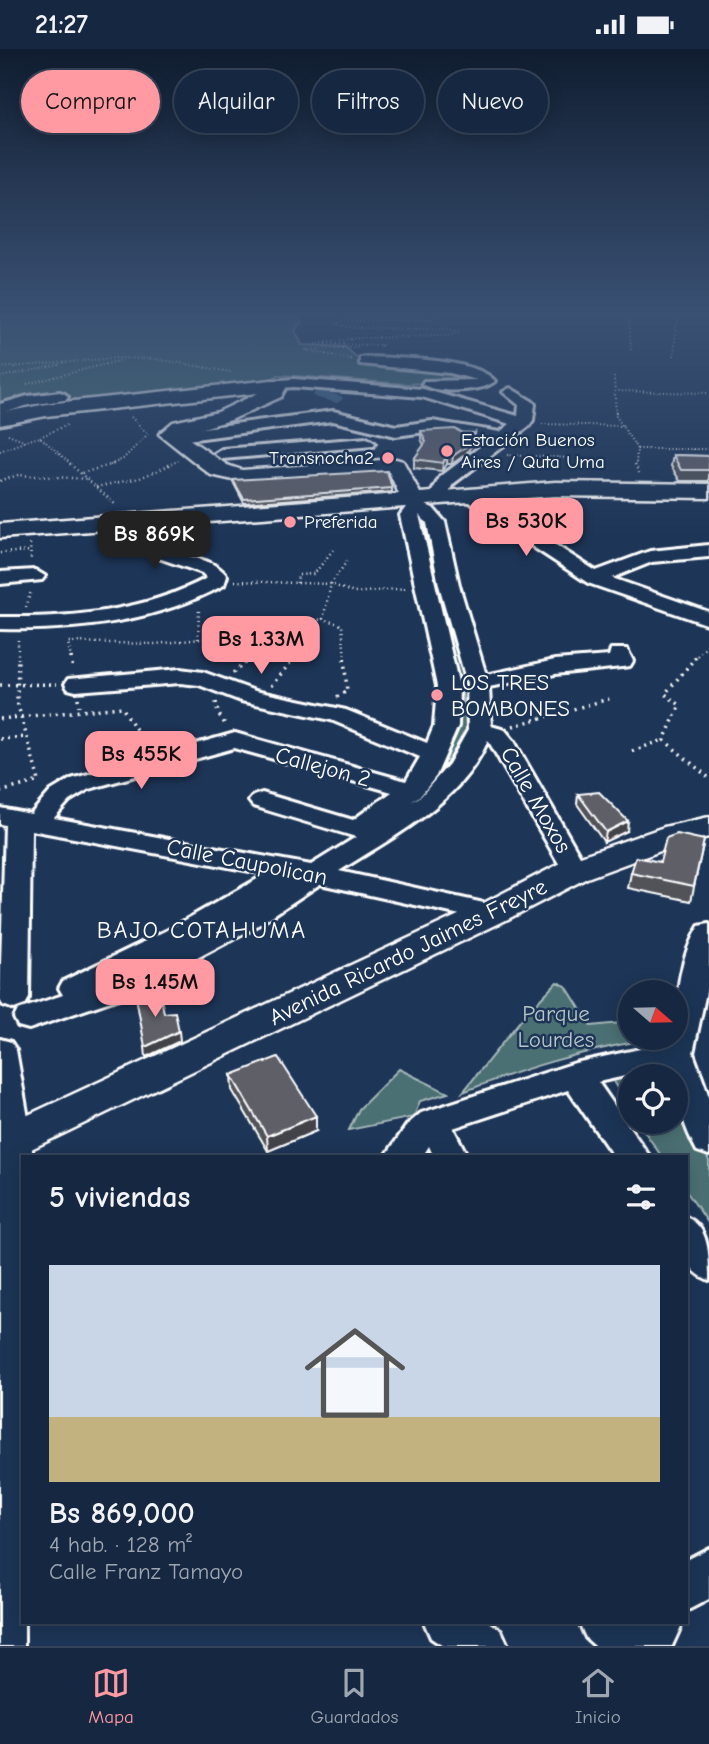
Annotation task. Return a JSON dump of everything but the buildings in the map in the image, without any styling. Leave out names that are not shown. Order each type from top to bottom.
[{"type":"main road","points":[[0,419],[46,410],[237,389]]},
{"type":"main road","points":[[171,434],[224,416],[277,390],[274,389]]},
{"type":"main road","points":[[171,434],[219,470],[242,477],[396,465],[415,504]]},
{"type":"main road","points":[[0,531],[415,504],[555,489],[709,491]]},
{"type":"main road","points":[[415,504],[438,497],[709,498]]},
{"type":"main road","points":[[0,537],[29,543],[135,523]]},
{"type":"main road","name":"Avenida Ricardo Jaimes Freyre","points":[[8,1144],[492,913],[575,870],[676,834],[709,827]]},
{"type":"street","points":[[358,389],[424,393],[523,423]]},
{"type":"street","points":[[399,392],[406,389]]},
{"type":"street","points":[[438,497],[446,481],[523,423],[527,404],[510,392]]},
{"type":"street","points":[[0,409],[28,401],[60,397]]},
{"type":"street","points":[[366,403],[388,416],[396,465]]},
{"type":"street","points":[[171,434],[317,417],[340,417],[389,429],[432,426],[502,437]]},
{"type":"street","points":[[317,417],[340,443]]},
{"type":"street","points":[[237,427],[254,451]]},
{"type":"street","points":[[222,454],[367,443]]},
{"type":"street","points":[[476,499],[596,579],[709,619]]},
{"type":"street","points":[[9,1013],[114,989],[242,922],[356,829],[412,790],[424,776],[446,726],[448,686],[423,587],[409,515],[415,504]]},
{"type":"street","name":"Calle Moxos","points":[[415,504],[436,522],[456,611],[478,683],[489,733],[575,870]]},
{"type":"street","points":[[9,624],[123,614],[173,603],[209,587],[217,576],[209,569],[157,551],[135,523]]},
{"type":"street","points":[[596,579],[647,556],[709,551]]},
{"type":"street","points":[[0,578],[35,576]]},
{"type":"street","points":[[478,683],[555,667],[622,661],[619,654]]},
{"type":"street","points":[[76,684],[180,676],[204,679],[261,699],[337,706],[434,754]]},
{"type":"street","points":[[305,872],[430,801],[489,733]]},
{"type":"street","points":[[1,1646],[16,1382],[8,1144],[9,1013],[18,820],[80,785],[235,740]]},
{"type":"street","name":"Callejon 2","points":[[235,740],[290,758],[412,790]]},
{"type":"street","points":[[262,801],[356,829]]},
{"type":"street","name":"Calle Caupolican","points":[[18,820],[305,872],[492,913]]},
{"type":"street","points":[[709,933],[702,975],[677,1053],[709,1142]]},
{"type":"street","points":[[404,1155],[416,1133],[433,1122],[575,1075],[677,1053]]},
{"type":"street","points":[[575,1075],[632,1155]]},
{"type":"street","points":[[433,1122],[450,1155]]},
{"type":"street","points":[[688,1235],[709,1264]]},
{"type":"street","points":[[688,1587],[709,1570]]},
{"type":"street","points":[[450,1624],[485,1646]]},
{"type":"street","points":[[604,1624],[631,1646]]},
{"type":"street","points":[[647,1646],[659,1624]]},
{"type":"path","points":[[648,489],[635,464],[637,449],[625,426],[616,416],[615,391],[709,393]]},
{"type":"path","points":[[523,423],[625,426]]},
{"type":"path","points":[[0,430],[26,441]]},
{"type":"path","points":[[82,473],[104,468],[123,459],[147,433],[171,434]]},
{"type":"path","points":[[0,451],[40,437],[135,523]]},
{"type":"path","points":[[637,449],[709,449]]},
{"type":"path","points":[[484,453],[572,458]]},
{"type":"path","points":[[95,487],[140,478],[196,454]]},
{"type":"path","points":[[0,481],[19,475],[43,479],[89,479]]},
{"type":"path","points":[[0,553],[29,543],[35,576],[9,624],[17,702],[39,781],[0,792]]},
{"type":"path","points":[[297,583],[298,575],[314,574],[333,550]]},
{"type":"path","points":[[323,619],[331,584],[347,561]]},
{"type":"path","points":[[197,639],[209,587],[331,584],[355,593],[423,587]]},
{"type":"path","points":[[0,685],[76,684],[68,642],[156,643],[323,619],[342,625],[347,691],[337,706]]},
{"type":"path","points":[[235,740],[219,713],[216,698],[219,685],[261,650],[282,626]]},
{"type":"path","points":[[261,699],[312,637]]},
{"type":"path","points":[[632,751],[664,740],[680,705],[665,694],[687,666],[709,645]]},
{"type":"path","points":[[489,733],[612,698]]},
{"type":"path","points":[[0,719],[122,706],[156,763]]},
{"type":"path","points":[[0,739],[28,737]]},
{"type":"path","points":[[664,740],[709,778]]},
{"type":"green space","points":[[0,389],[208,389],[0,415]]},
{"type":"green space","points":[[425,514],[470,682],[470,733],[455,763],[446,761],[464,709],[460,679],[434,589],[420,515]]},
{"type":"green space","name":"Parque Lourdes","points":[[557,982],[566,986],[591,1026],[618,1023],[618,1046],[553,1061],[463,1092],[524,1016]]},
{"type":"green space","points":[[399,1069],[448,1093],[420,1101],[414,1117],[349,1130],[359,1109]]},
{"type":"green space","points":[[618,1076],[618,1089],[611,1078]]},
{"type":"green space","points":[[688,1113],[709,1161],[709,1224],[688,1194],[688,1155],[661,1155],[646,1134],[688,1134]]},
{"type":"waterway","points":[[319,394],[337,399]]},
{"type":"place","name":"Estación Buenos Aires / Quta Uma","points":[[447,451]]},
{"type":"place","name":"Transnocha2","points":[[388,458]]},
{"type":"place","name":"Preferida","points":[[290,522]]},
{"type":"place","name":"LOS TRES BOMBONES","points":[[437,695]]},
{"type":"district","name":"BAJO COTAHUMA","points":[[202,930]]}]
